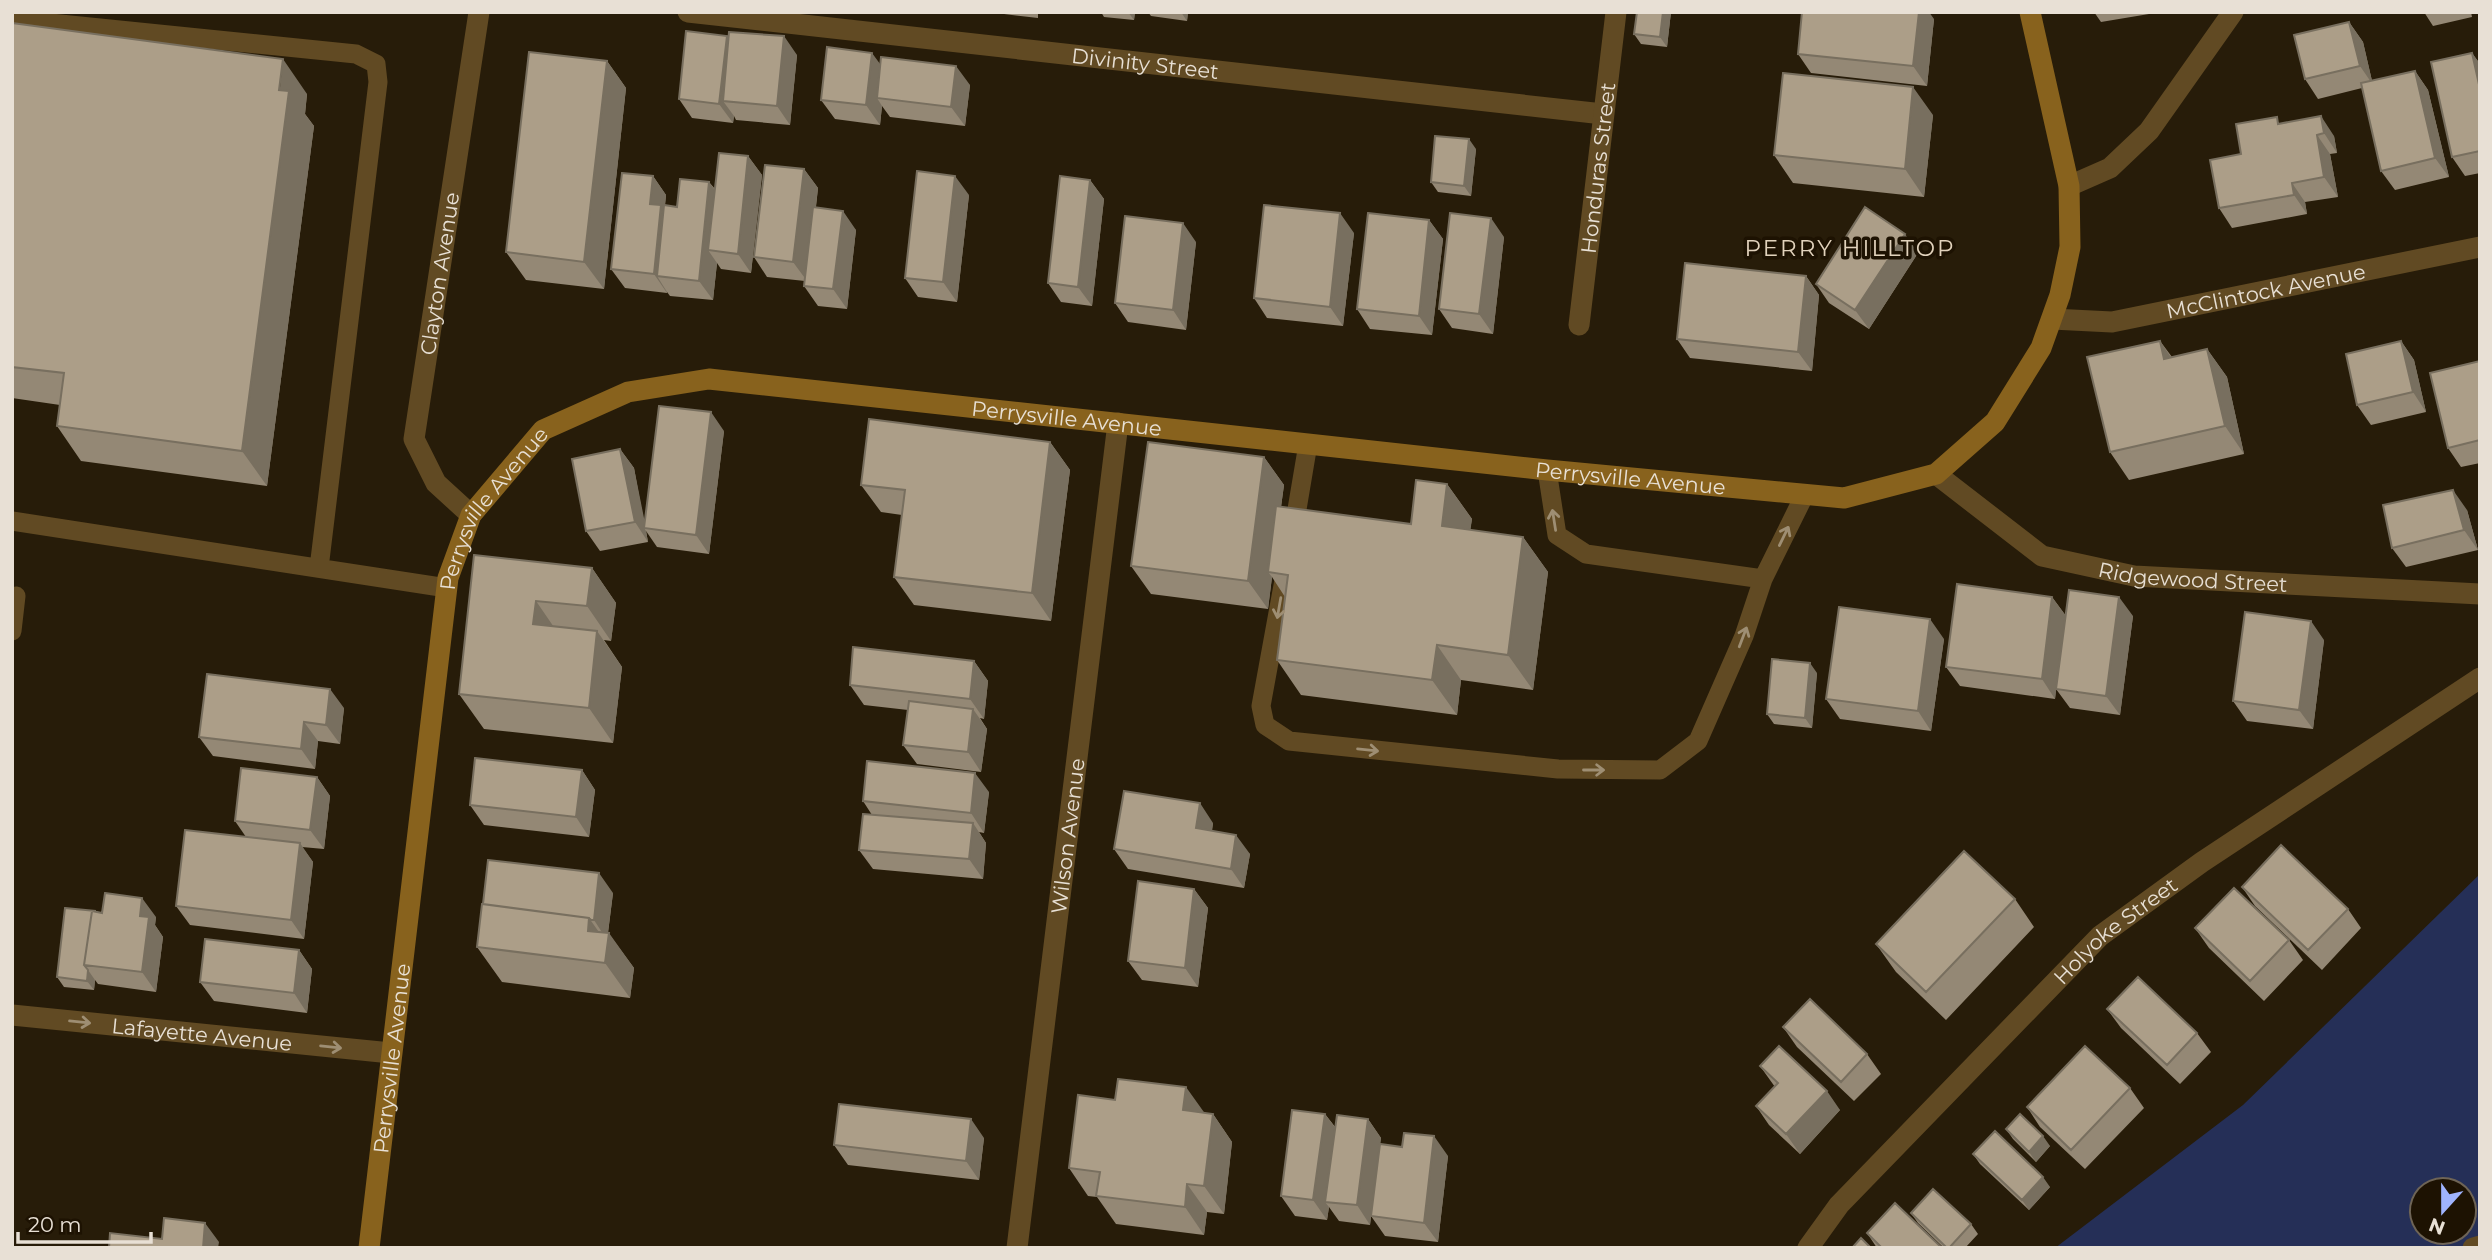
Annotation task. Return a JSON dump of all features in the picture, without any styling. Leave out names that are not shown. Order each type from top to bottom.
[{"type":"street","name":"Clayton Avenue","points":[[471,515],[436,483],[414,439],[479,12]]},
{"type":"street","name":"Divinity Street","points":[[688,12],[1603,114]]},
{"type":"street","name":"Honduras Street","points":[[1579,325],[1616,12]]},
{"type":"street","name":"Perrysville Avenue","points":[[369,1248],[448,578],[471,515],[543,430],[628,392],[709,379],[1547,470],[1844,498],[1936,474],[1995,422],[2041,348],[2060,295],[2070,247],[2070,186],[2030,12]]},
{"type":"street","points":[[2070,186],[2110,168],[2149,131],[2233,12]]},
{"type":"street","name":"McClintock Avenue","points":[[2052,319],[2112,322],[2480,247]]},
{"type":"street","name":"Wilson Avenue","points":[[1017,1248],[1118,423]]},
{"type":"street","name":"Ridgewood Street","points":[[1936,474],[2042,556],[2055,559],[2134,576],[2480,594]]},
{"type":"street","name":"Holyoke Street","points":[[1808,1248],[1839,1205],[2101,936],[2202,862],[2480,678]]},
{"type":"street","name":"Lafayette Avenue","points":[[12,1015],[391,1053]]},
{"type":"street","points":[[2473,1248],[2480,1246]]},
{"type":"lane","points":[[12,23],[21,20],[356,54],[376,64],[378,82],[319,568]]},
{"type":"lane","points":[[1308,444],[1261,706],[1265,725],[1289,741],[1559,769],[1660,770],[1698,740],[1744,636],[1763,579],[1805,494]]},
{"type":"lane","points":[[1547,470],[1557,535],[1586,554],[1763,579]]},
{"type":"lane","points":[[12,521],[447,588]]},
{"type":"lane","points":[[12,631],[16,596]]},
{"type":"shaded area","points":[[2480,874],[2480,1248],[2055,1248],[2243,1105]]},
{"type":"building","points":[[1637,12],[1663,12],[1660,37],[1634,34]]},
{"type":"building","points":[[1802,12],[1919,12],[1913,66],[1798,54]]},
{"type":"building","points":[[2349,22],[2360,66],[2305,79],[2294,35]]},
{"type":"building","points":[[12,23],[283,59],[279,90],[289,91],[242,451],[57,426],[64,373],[12,367]]},
{"type":"building","points":[[686,31],[727,36],[719,104],[679,99]]},
{"type":"building","points":[[729,32],[784,36],[777,106],[723,101]]},
{"type":"building","points":[[827,47],[872,53],[866,105],[821,100]]},
{"type":"building","points":[[529,52],[607,61],[584,262],[506,252]]},
{"type":"building","points":[[2472,53],[2480,89],[2480,151],[2452,157],[2431,62]]},
{"type":"building","points":[[881,57],[956,66],[951,107],[877,98]]},
{"type":"building","points":[[2415,71],[2435,158],[2381,171],[2361,83]]},
{"type":"building","points":[[1783,73],[1913,87],[1905,169],[1774,155]]},
{"type":"building","points":[[2321,116],[2324,133],[2317,135],[2324,177],[2292,183],[2294,195],[2219,208],[2210,160],[2241,154],[2236,124],[2277,117],[2278,124]]},
{"type":"building","points":[[1435,136],[1469,139],[1464,186],[1431,182]]},
{"type":"building","points":[[719,153],[748,156],[738,254],[708,250]]},
{"type":"building","points":[[765,165],[804,169],[793,262],[754,257]]},
{"type":"building","points":[[917,171],[955,176],[943,282],[905,278]]},
{"type":"building","points":[[622,173],[653,176],[650,204],[661,205],[654,274],[611,269]]},
{"type":"building","points":[[1060,176],[1090,180],[1078,287],[1048,283]]},
{"type":"building","points":[[680,179],[709,182],[699,281],[657,276],[664,205],[677,207]]},
{"type":"building","points":[[1264,205],[1340,213],[1330,307],[1254,298]]},
{"type":"building","points":[[813,207],[843,211],[833,289],[804,286]]},
{"type":"building","points":[[1865,207],[1905,234],[1855,310],[1816,284]]},
{"type":"building","points":[[1368,213],[1429,220],[1419,316],[1357,309]]},
{"type":"building","points":[[1450,213],[1491,218],[1479,314],[1439,309]]},
{"type":"building","points":[[1125,216],[1183,223],[1173,310],[1115,303]]},
{"type":"building","points":[[1685,263],[1806,276],[1798,352],[1677,339]]},
{"type":"building","points":[[2160,341],[2164,359],[2207,349],[2225,426],[2110,452],[2087,357]]},
{"type":"building","points":[[2401,341],[2413,392],[2357,405],[2346,354]]},
{"type":"building","points":[[2480,361],[2480,440],[2448,448],[2430,373]]},
{"type":"building","points":[[659,406],[711,412],[696,535],[644,528]]},
{"type":"building","points":[[869,419],[1050,442],[1032,593],[894,577],[905,490],[861,485]]},
{"type":"building","points":[[1148,442],[1264,457],[1248,581],[1131,566]]},
{"type":"building","points":[[620,449],[635,522],[586,531],[572,459]]},
{"type":"building","points":[[1416,480],[1447,484],[1442,526],[1523,537],[1508,655],[1437,645],[1432,680],[1277,660],[1288,575],[1268,572],[1276,506],[1411,524]]},
{"type":"building","points":[[2453,490],[2464,530],[2392,548],[2383,505]]},
{"type":"building","points":[[474,555],[592,568],[587,606],[536,601],[533,624],[597,631],[589,708],[459,694]]},
{"type":"building","points":[[1957,584],[2052,597],[2042,679],[1946,667]]},
{"type":"building","points":[[2069,590],[2119,597],[2106,696],[2056,689]]},
{"type":"building","points":[[1839,607],[1930,619],[1918,711],[1826,699]]},
{"type":"building","points":[[2245,612],[2311,621],[2299,710],[2233,701]]},
{"type":"building","points":[[853,647],[974,661],[970,699],[850,685]]},
{"type":"building","points":[[1772,659],[1810,663],[1805,718],[1767,714]]},
{"type":"building","points":[[207,674],[330,689],[326,725],[304,722],[301,749],[199,737]]},
{"type":"building","points":[[909,701],[973,709],[968,752],[903,745]]},
{"type":"building","points":[[475,758],[582,770],[576,817],[470,805]]},
{"type":"building","points":[[867,761],[975,773],[971,813],[863,801]]},
{"type":"building","points":[[241,768],[317,777],[310,830],[235,821]]},
{"type":"building","points":[[1124,791],[1200,803],[1196,828],[1236,835],[1231,869],[1114,849]]},
{"type":"building","points":[[863,814],[973,823],[969,859],[859,850]]},
{"type":"building","points":[[185,830],[300,843],[291,920],[176,906]]},
{"type":"building","points":[[2281,845],[2348,909],[2308,950],[2242,887]]},
{"type":"building","points":[[1964,851],[2015,899],[1926,992],[1876,944]]},
{"type":"building","points":[[488,860],[599,873],[594,920],[483,904]]},
{"type":"building","points":[[1138,881],[1194,889],[1185,968],[1128,961]]},
{"type":"building","points":[[2234,888],[2289,940],[2250,981],[2195,928]]},
{"type":"building","points":[[105,893],[142,898],[140,916],[149,917],[142,972],[84,965],[92,911],[102,913]]},
{"type":"building","points":[[482,904],[589,918],[588,931],[609,933],[605,963],[477,947]]},
{"type":"building","points":[[65,908],[96,911],[92,911],[84,965],[88,970],[87,981],[57,977]]},
{"type":"building","points":[[205,939],[299,950],[294,993],[200,982]]},
{"type":"building","points":[[2138,977],[2197,1033],[2167,1065],[2107,1009]]},
{"type":"building","points":[[1810,999],[1867,1054],[1841,1082],[1783,1027]]},
{"type":"building","points":[[1779,1046],[1827,1091],[1786,1134],[1756,1106],[1778,1083],[1760,1066]]},
{"type":"building","points":[[2085,1046],[2130,1088],[2071,1150],[2027,1107]]},
{"type":"building","points":[[1118,1079],[1186,1087],[1183,1110],[1213,1114],[1204,1186],[1187,1184],[1185,1207],[1096,1196],[1100,1172],[1069,1168],[1078,1095],[1115,1100]]},
{"type":"building","points":[[839,1104],[971,1119],[966,1161],[834,1145]]},
{"type":"building","points":[[1292,1110],[1325,1114],[1313,1200],[1281,1196]]},
{"type":"building","points":[[2020,1114],[2043,1136],[2029,1152],[2006,1129]]},
{"type":"building","points":[[1337,1115],[1368,1119],[1357,1205],[1325,1202]]},
{"type":"building","points":[[1995,1131],[2043,1177],[2022,1200],[1973,1154]]},
{"type":"building","points":[[1404,1133],[1434,1136],[1424,1223],[1371,1216],[1380,1144],[1402,1147]]},
{"type":"building","points":[[1933,1189],[1971,1224],[1949,1248],[1911,1213]]},
{"type":"building","points":[[1895,1203],[1942,1248],[1882,1248],[1867,1233]]},
{"type":"building","points":[[164,1218],[205,1223],[203,1248],[109,1248],[110,1233],[162,1239]]},
{"type":"building","points":[[1861,1238],[1871,1248],[1852,1248]]},
{"type":"district","name":"PERRY HILLTOP","points":[[1850,248]]}]
